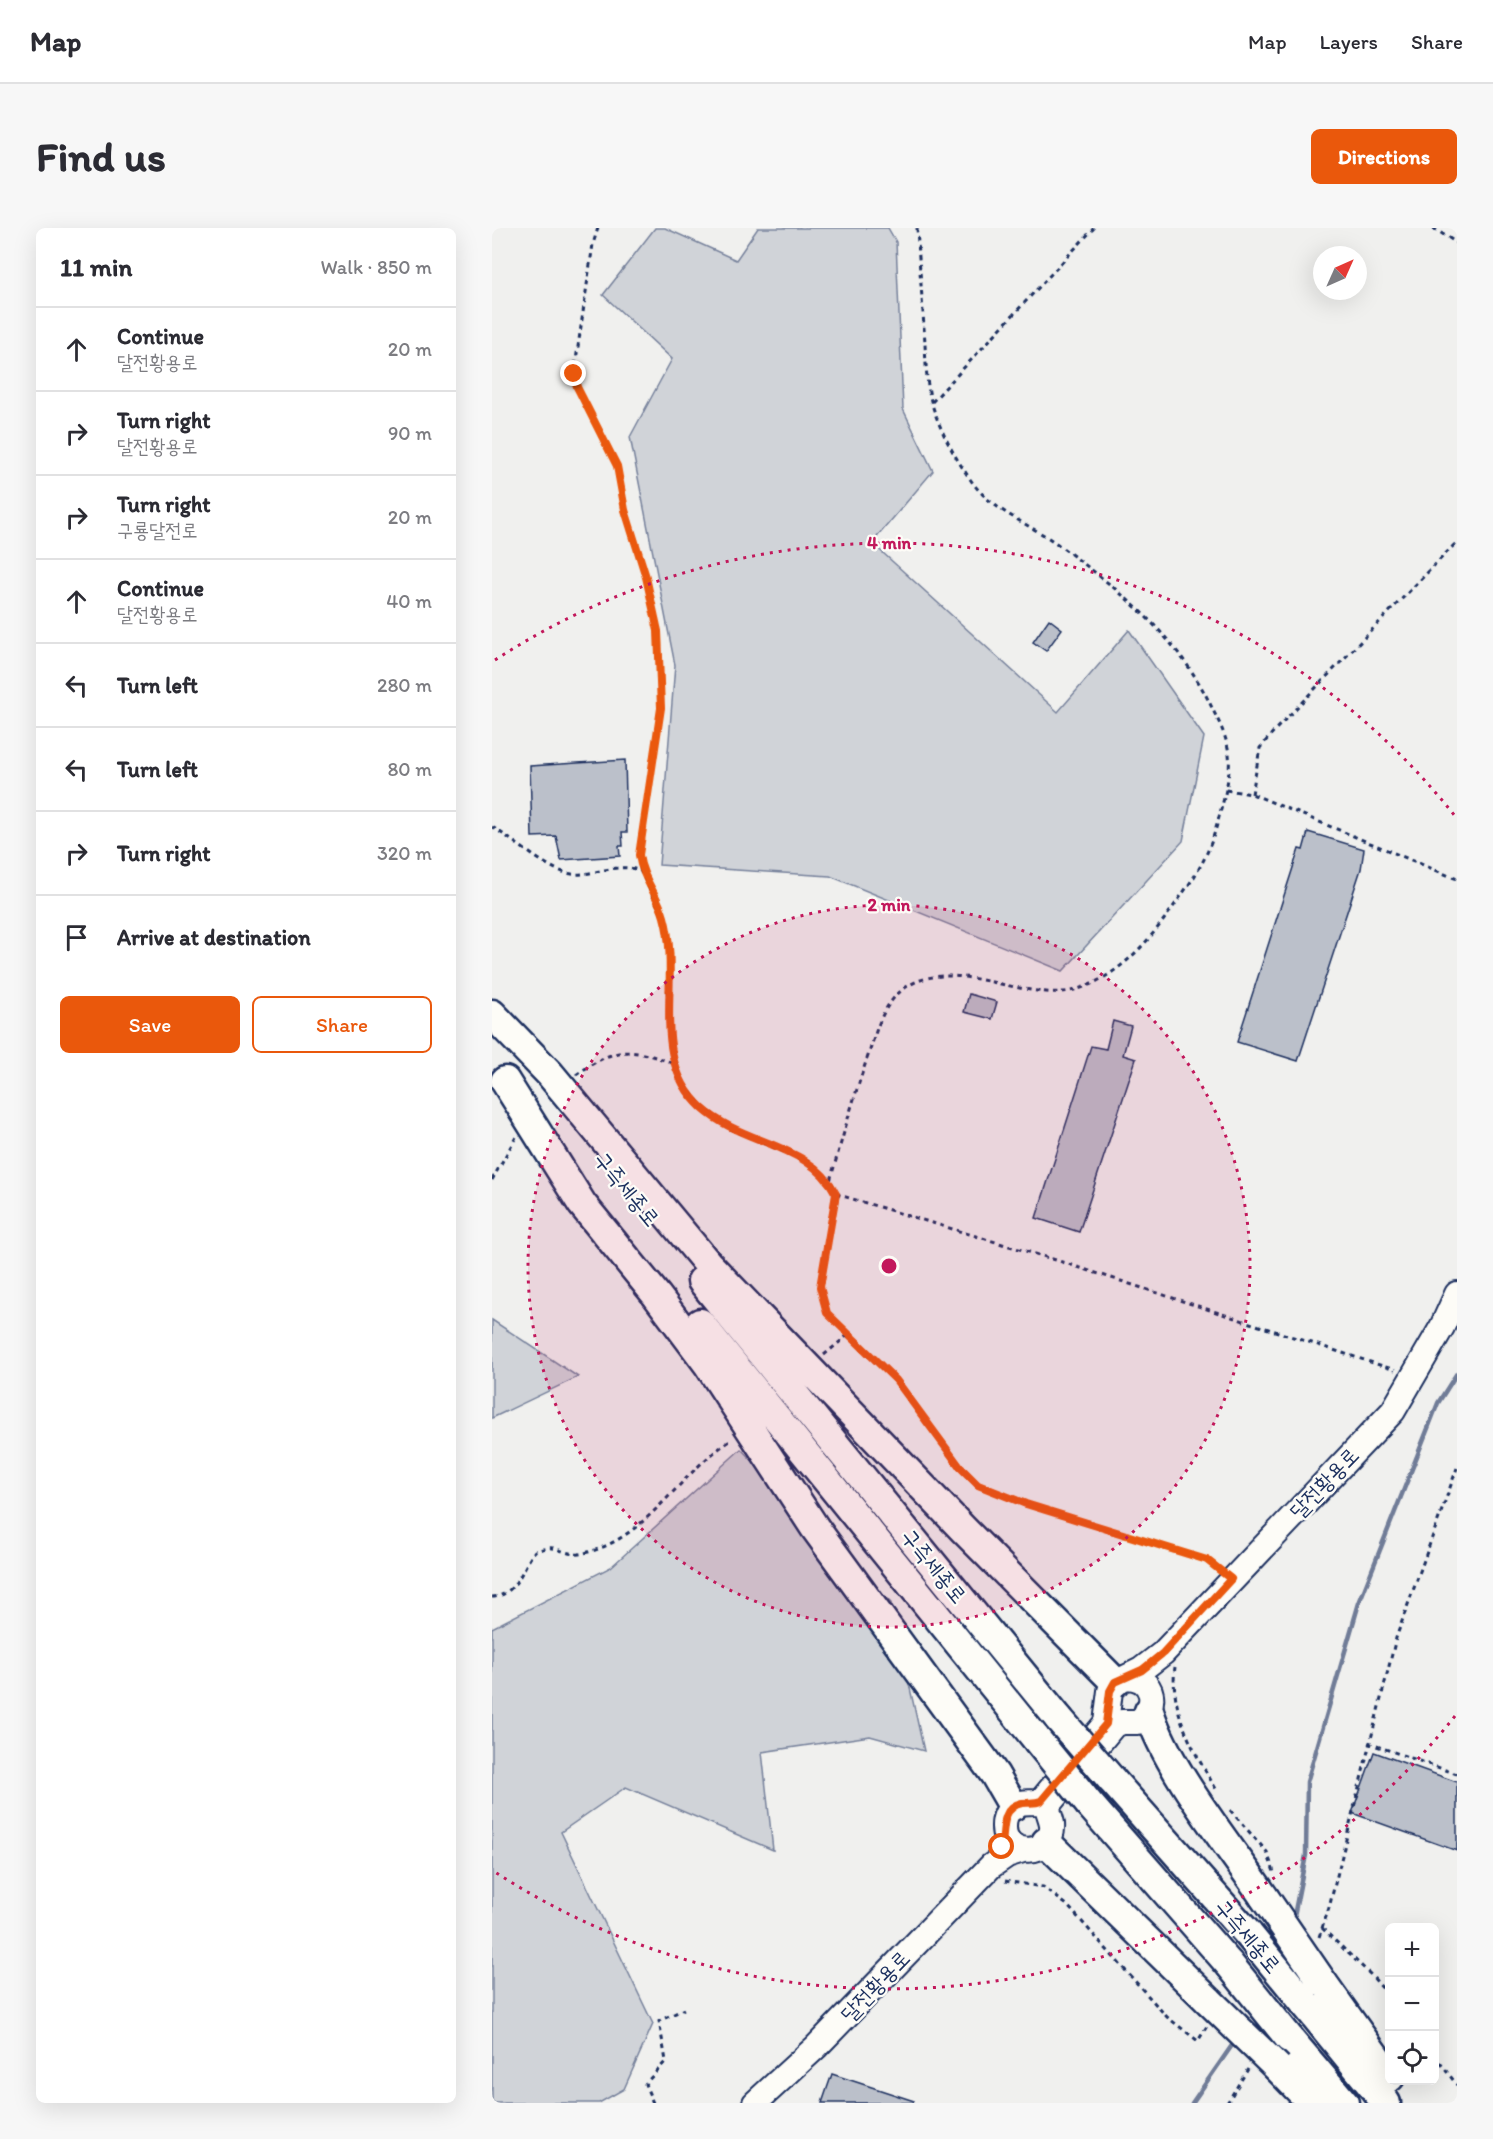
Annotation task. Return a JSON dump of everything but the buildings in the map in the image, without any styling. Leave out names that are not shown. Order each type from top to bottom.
[{"type":"highway","points":[[492,1014],[550,1074],[708,1264],[963,1530],[1121,1679]]},
{"type":"highway","name":"구즉세종로","points":[[492,1020],[1059,1719],[1249,1935],[1386,2103]]},
{"type":"highway","points":[[498,1073],[582,1204],[657,1296],[708,1364],[815,1528],[996,1775],[1008,1819]]},
{"type":"highway","name":"구즉세종로","points":[[498,1073],[556,1152],[741,1373],[1090,1805],[1230,1965],[1344,2103]]},
{"type":"highway","points":[[1151,1702],[1154,1726],[1180,1773],[1385,2070]]},
{"type":"highway","points":[[1035,1846],[1209,2001],[1264,2067],[1312,2103]]},
{"type":"highway","points":[[1395,2085],[1408,2103]]},
{"type":"main road","name":"달전황용로","points":[[1163,1653],[1393,1411],[1415,1376],[1457,1293]]},
{"type":"main road","points":[[1163,1653],[1151,1677],[1151,1702],[1138,1722],[1122,1722],[1113,1726],[1047,1806],[1052,1821],[1052,1833],[1035,1846],[1008,1841],[1008,1819],[1041,1801],[1106,1724],[1110,1691],[1121,1679],[1142,1670],[1163,1653]]},
{"type":"main road","points":[[1121,1679],[1143,1680],[1151,1702]]},
{"type":"main road","name":"달전황용로","points":[[991,1866],[1002,1847],[1008,1819]]},
{"type":"main road","name":"달전황용로","points":[[755,2103],[816,2047],[991,1866],[1007,1855],[1035,1846]]},
{"type":"path","points":[[598,228],[593,244],[574,374],[577,387],[617,466],[625,510],[646,577],[658,631],[661,708],[639,855],[641,871],[654,893],[666,928],[670,951],[668,993],[674,1063],[681,1082],[702,1107],[730,1128],[811,1163],[830,1181],[836,1194],[820,1287],[827,1313],[896,1380],[960,1467],[978,1485],[1026,1504],[1207,1560],[1231,1579]]},
{"type":"path","points":[[830,1181],[881,1019],[891,1001],[906,985],[926,978],[950,977],[994,980],[1056,994],[1077,990],[1122,966],[1144,944],[1207,857],[1226,790],[1229,756],[1223,732],[1187,662],[1151,619],[1093,570],[1056,542],[1012,519],[986,500],[947,442],[932,402],[927,375],[917,228]]},
{"type":"path","points":[[932,402],[1094,228]]},
{"type":"path","points":[[1433,228],[1457,243]]},
{"type":"path","points":[[1251,794],[1260,748],[1457,542]]},
{"type":"path","points":[[1226,790],[1251,794],[1457,879]]},
{"type":"path","points":[[492,827],[564,873],[582,873],[609,867],[631,867],[641,871]]},
{"type":"path","points":[[575,1076],[602,1057],[626,1052],[644,1053],[674,1063]]},
{"type":"path","points":[[492,1180],[519,1131]]},
{"type":"path","points":[[836,1194],[1059,1261],[1415,1376]]},
{"type":"path","points":[[822,1357],[848,1335]]},
{"type":"path","points":[[492,1597],[500,1597],[515,1586],[524,1565],[535,1551],[550,1548],[578,1554],[621,1537],[665,1502],[702,1461],[736,1437]]},
{"type":"path","points":[[1316,1947],[1329,1908],[1368,1743],[1396,1638],[1457,1468]]},
{"type":"path","points":[[1368,1743],[1457,1774]]},
{"type":"path","points":[[1322,1928],[1371,1975],[1385,1992]]},
{"type":"path","points":[[653,2103],[645,2084],[666,2061],[659,2021],[684,2009]]},
{"type":"path","points":[[1439,2062],[1457,2085]]},
{"type":"path","points":[[1227,2103],[1264,2067]]},
{"type":"shaded area","points":[[655,228],[665,228],[736,260],[758,228],[888,228],[896,242],[903,409],[933,471],[872,543],[1058,712],[1129,630],[1204,737],[1183,841],[1063,971],[830,876],[659,865],[675,665],[630,437],[672,359],[603,295]]},
{"type":"shaded area","points":[[492,1320],[578,1377],[492,1418]]},
{"type":"shaded area","points":[[741,1449],[891,1603],[924,1751],[870,1736],[762,1752],[773,1850],[626,1787],[561,1832],[653,2024],[624,2089],[599,2103],[492,2103],[492,1628],[611,1567]]},
{"type":"waterway","points":[[1293,1921],[1306,1855],[1307,1782],[1359,1603],[1438,1403],[1457,1373]]},
{"type":"waterway","points":[[1192,2103],[1235,2041]]},
{"type":"route","points":[[574,374],[577,387],[617,466],[625,510],[646,577],[658,631],[661,708],[639,855],[641,871],[664,917],[670,951],[668,993],[671,1046],[681,1082],[702,1107],[730,1128],[811,1163],[830,1181],[836,1194],[820,1287],[827,1313],[896,1380],[960,1467],[978,1485],[1026,1504],[1207,1560],[1231,1579],[1163,1653],[1142,1670],[1115,1682],[1110,1691],[1106,1724],[1041,1801],[1017,1804],[1009,1810],[1004,1820],[1002,1847]]}]
